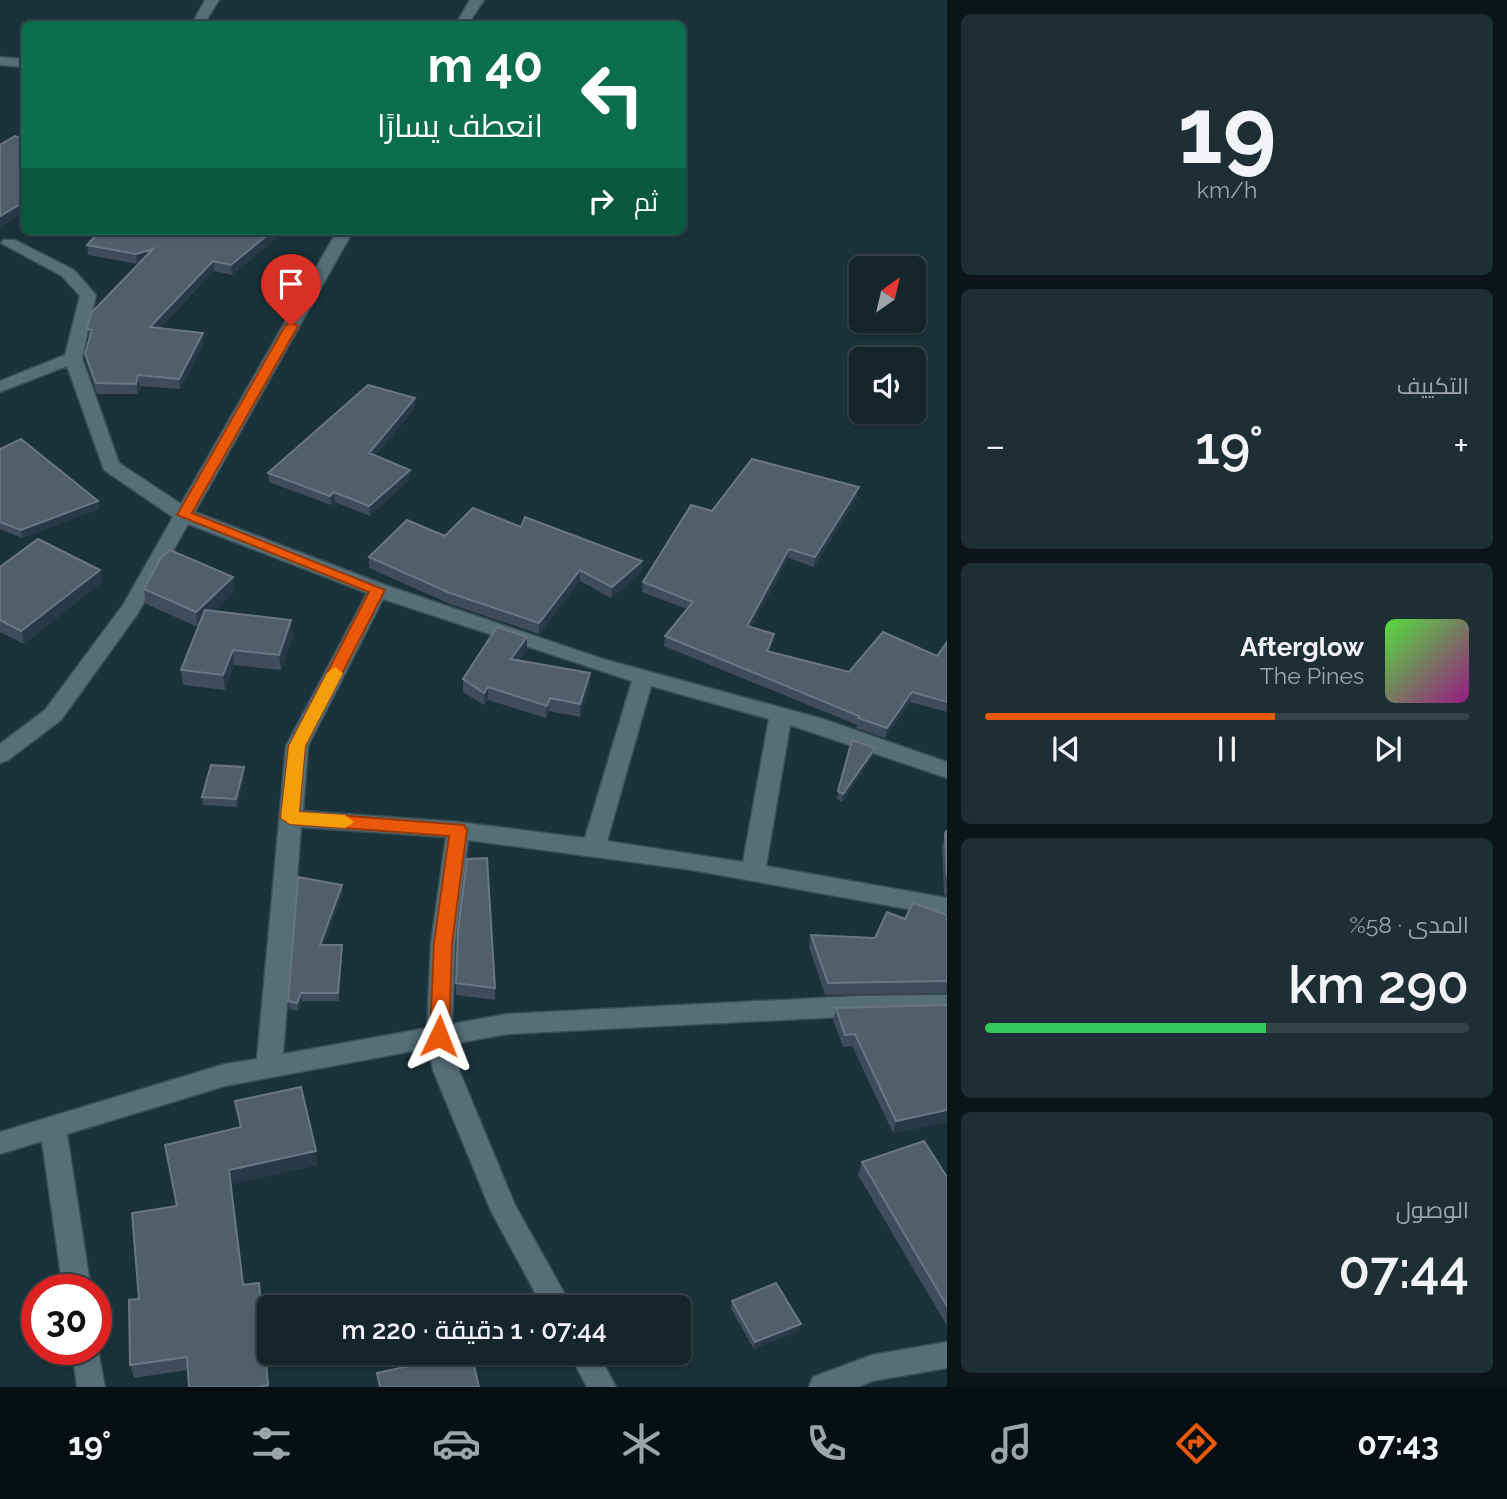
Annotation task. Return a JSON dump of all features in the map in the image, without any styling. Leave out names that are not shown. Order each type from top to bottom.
[{"type":"street","points":[[200,21],[212,0]]},
{"type":"street","points":[[464,21],[477,0]]},
{"type":"street","points":[[0,61],[21,63]]},
{"type":"street","points":[[0,755],[53,715],[131,608],[343,235]]},
{"type":"street","points":[[11,241],[68,273],[88,295],[73,358],[111,467],[184,515],[378,590],[643,677],[781,715],[947,770]]},
{"type":"street","points":[[0,387],[73,358]]},
{"type":"street","points":[[269,1068],[297,746],[378,590]]},
{"type":"street","points":[[594,848],[643,677]]},
{"type":"street","points":[[753,872],[781,715]]},
{"type":"street","points":[[290,818],[458,830],[594,848],[753,872],[947,907]]},
{"type":"street","points":[[458,830],[443,943],[439,1036],[446,1070],[504,1212],[551,1295]]},
{"type":"street","points":[[0,1143],[225,1075],[508,1024],[859,1006],[947,1005]]},
{"type":"street","points":[[53,1127],[75,1274]]},
{"type":"street","points":[[836,1385],[872,1368],[947,1355]]},
{"type":"street","points":[[88,1365],[91,1387]]},
{"type":"street","points":[[590,1365],[602,1387]]},
{"type":"building","points":[[15,136],[21,139],[21,204],[0,216],[0,145]]},
{"type":"building","points":[[96,235],[267,235],[231,265],[213,261],[150,327],[203,333],[179,379],[138,375],[136,384],[96,383],[85,354],[92,330],[87,329],[91,313],[153,249],[136,254],[87,245]]},
{"type":"building","points":[[368,385],[415,398],[369,453],[410,470],[369,506],[334,492],[330,496],[268,473]]},
{"type":"building","points":[[21,439],[98,501],[21,530],[0,522],[0,449]]},
{"type":"building","points":[[752,459],[859,487],[815,557],[789,549],[747,626],[774,634],[767,651],[849,672],[883,632],[937,656],[947,642],[947,702],[912,692],[887,728],[665,636],[693,602],[643,582],[691,505],[712,511]]},
{"type":"building","points":[[473,508],[521,527],[525,517],[642,561],[612,587],[580,570],[539,623],[450,593],[369,557],[407,520],[445,536]]},
{"type":"building","points":[[38,539],[100,570],[21,631],[0,620],[0,567]]},
{"type":"building","points":[[170,550],[233,577],[196,612],[144,589],[161,558]]},
{"type":"building","points":[[205,610],[291,620],[279,655],[233,650],[223,675],[181,670]]},
{"type":"building","points":[[497,627],[527,637],[511,659],[590,673],[580,704],[550,698],[547,706],[488,687],[484,693],[463,679]]},
{"type":"building","points":[[852,740],[875,748],[843,794],[838,791]]},
{"type":"building","points":[[211,765],[244,767],[236,799],[202,797]]},
{"type":"building","points":[[947,830],[947,877],[945,834]]},
{"type":"building","points":[[487,858],[495,988],[456,983],[458,931],[467,859]]},
{"type":"building","points":[[298,877],[342,885],[320,945],[342,945],[338,993],[301,993],[297,1003],[288,1001]]},
{"type":"building","points":[[913,903],[947,915],[947,981],[828,983],[811,935],[875,938],[887,912],[905,919]]},
{"type":"building","points":[[947,1005],[947,1110],[896,1121],[855,1034],[845,1035],[836,1008]]},
{"type":"building","points":[[301,1087],[316,1151],[229,1170],[243,1285],[259,1283],[257,1365],[266,1365],[268,1385],[189,1387],[187,1357],[130,1365],[129,1300],[139,1299],[132,1213],[177,1206],[165,1145],[241,1127],[235,1101]]},
{"type":"building","points":[[924,1141],[947,1177],[947,1306],[862,1162]]},
{"type":"building","points":[[776,1283],[801,1324],[755,1342],[732,1301]]},
{"type":"building","points":[[413,1365],[474,1365],[479,1387],[380,1387],[377,1373]]},
{"type":"slow traffic","points":[[335,673],[297,746],[290,818],[345,822]]},
{"type":"route","points":[[291,326],[184,515],[378,590],[297,746],[290,818],[458,830],[443,943],[439,1036]]}]
